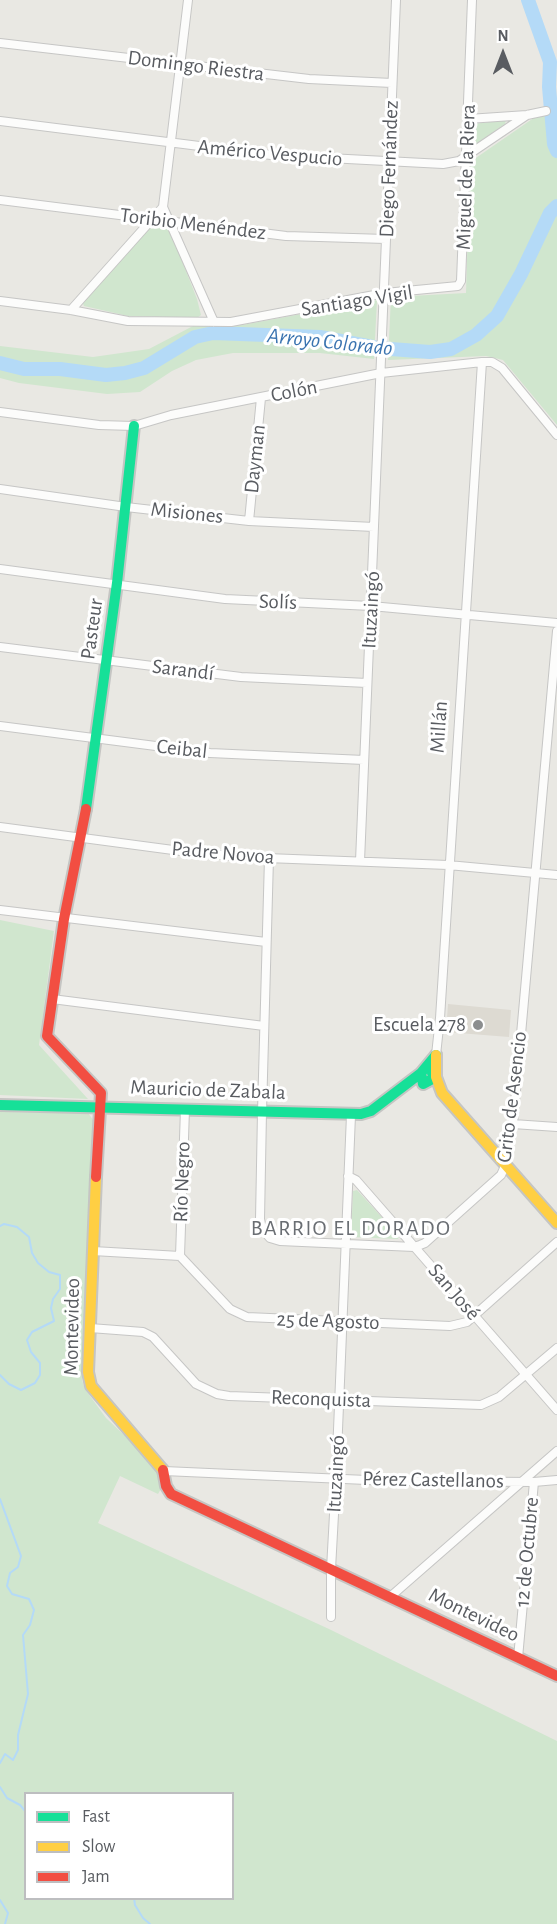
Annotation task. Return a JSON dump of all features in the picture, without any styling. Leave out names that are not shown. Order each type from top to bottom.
[{"type":"street","points":[[188,0],[163,207],[214,322]]},
{"type":"street","name":"Diego Fernández","points":[[381,359],[396,0]]},
{"type":"street","name":"Miguel de la Riera","points":[[461,281],[472,0]]},
{"type":"street","name":"Domingo Riestra","points":[[0,42],[309,79],[392,83]]},
{"type":"street","name":"Américo Vespucio","points":[[468,119],[527,115],[546,111]]},
{"type":"street","name":"Américo Vespucio","points":[[0,121],[271,155],[443,164],[459,161],[527,115]]},
{"type":"street","name":"Toribio Menéndez","points":[[0,200],[286,236],[386,239]]},
{"type":"street","points":[[71,310],[163,207]]},
{"type":"street","name":"Santiago Vigil","points":[[0,301],[71,310],[128,321],[231,322],[385,293],[455,288],[460,285],[461,281]]},
{"type":"street","name":"Ituzaingó","points":[[360,861],[381,359]]},
{"type":"street","points":[[482,362],[492,362],[502,368],[557,435]]},
{"type":"street","name":"Colón","points":[[0,412],[99,425],[134,426],[171,415],[381,373],[482,362]]},
{"type":"street","name":"Millán","points":[[442,1093],[436,1077],[436,1054],[482,362]]},
{"type":"street","name":"Dayman","points":[[249,520],[261,398]]},
{"type":"street","name":"Pasteur","points":[[82,837],[117,583],[134,426]]},
{"type":"street","name":"Misiones","points":[[0,489],[126,507],[249,520],[374,527]]},
{"type":"street","name":"Solís","points":[[0,569],[225,599],[371,606],[557,623]]},
{"type":"street","name":"Grito de Asencio","points":[[414,1247],[425,1243],[501,1175],[506,1164],[513,1124],[557,631]]},
{"type":"street","name":"Sarandí","points":[[0,648],[241,677],[367,683]]},
{"type":"street","name":"Ceibal","points":[[0,726],[220,753],[364,760]]},
{"type":"street","name":"Padre Novoa","points":[[0,827],[188,852],[269,858],[448,865],[557,874]]},
{"type":"street","name":"Montevideo","points":[[82,837],[64,919],[47,1036],[101,1093],[88,1372],[91,1386],[163,1467],[166,1486],[171,1494],[557,1676]]},
{"type":"street","points":[[269,858],[262,1112],[260,1219],[262,1229],[270,1238],[280,1241],[414,1247]]},
{"type":"street","points":[[0,910],[267,942]]},
{"type":"street","points":[[52,999],[264,1026]]},
{"type":"street","name":"Mauricio de Zabala","points":[[0,1105],[99,1106],[351,1115],[372,1111],[405,1085],[423,1076],[436,1054]]},
{"type":"street","points":[[423,1076],[436,1077]]},
{"type":"street","points":[[423,1076],[442,1093],[557,1223]]},
{"type":"street","name":"Río Negro","points":[[180,1256],[185,1109]]},
{"type":"street","name":"Ituzaingó","points":[[331,1617],[331,1569],[351,1115]]},
{"type":"street","points":[[513,1124],[557,1127]]},
{"type":"street","name":"San José","points":[[348,1176],[356,1180],[557,1410]]},
{"type":"street","name":"25 de Agosto","points":[[180,1256],[230,1309],[242,1316],[450,1326],[467,1323],[557,1242]]},
{"type":"street","points":[[93,1251],[180,1256]]},
{"type":"street","name":"Reconquista","points":[[90,1328],[143,1332],[153,1337],[196,1384],[217,1394],[339,1400],[481,1405],[499,1397],[557,1348]]},
{"type":"street","points":[[390,1597],[557,1450]]},
{"type":"street","name":"Pérez Castellanos","points":[[164,1471],[389,1481],[534,1482],[557,1480]]},
{"type":"street","name":"12 de Octubre","points":[[518,1658],[534,1482]]},
{"type":"shaded area","name":"Escuela 278","points":[[448,1004],[511,1010],[509,1037],[446,1032]]},
{"type":"green space","points":[[538,115],[557,115],[557,425],[503,360],[486,356],[388,360],[391,297],[466,293],[470,162]]},
{"type":"green space","points":[[506,120],[505,124],[473,146],[471,145],[473,124]]},
{"type":"green space","points":[[160,225],[168,228],[172,235],[201,315],[197,318],[128,316],[84,306],[82,301],[151,227]]},
{"type":"green space","points":[[377,300],[374,359],[320,353],[233,353],[196,360],[172,371],[140,392],[107,394],[19,383],[0,378],[0,346],[93,357],[149,349],[193,326],[242,325]]},
{"type":"green space","points":[[0,920],[54,931],[39,1045],[88,1099],[0,1095]]},
{"type":"green space","points":[[0,1112],[88,1113],[94,1121],[82,1380],[85,1389],[106,1418],[157,1466],[161,1472],[162,1487],[158,1494],[120,1476],[98,1523],[329,1629],[557,1741],[557,1924],[0,1924]]},
{"type":"green space","points":[[357,1190],[399,1236],[398,1239],[351,1237],[353,1191]]},
{"type":"waterway","name":"Arroyo Colorado","points":[[528,0],[550,62],[549,87],[554,144],[557,151]]},
{"type":"waterway","name":"Arroyo Colorado","points":[[0,363],[24,369],[60,369],[106,375],[125,373],[144,368],[195,337],[213,333],[320,337],[378,348],[430,352],[451,349],[476,335],[497,316],[521,274],[550,213],[557,206]]},
{"type":"waterway","points":[[0,1226],[4,1224],[17,1227],[29,1237],[32,1253],[38,1263],[49,1272],[60,1275],[60,1289],[53,1299],[51,1308],[54,1321],[32,1332],[27,1340],[31,1352],[40,1363],[40,1375],[35,1383],[21,1390],[9,1384],[0,1375]]},
{"type":"waterway","points":[[0,1499],[21,1556],[18,1567],[10,1573],[7,1586],[12,1594],[29,1599],[34,1610],[30,1625],[23,1635],[28,1694],[18,1735],[18,1750],[13,1760],[5,1754],[0,1763]]},
{"type":"waterway","points":[[0,1787],[7,1798],[24,1810]]},
{"type":"waterway","points":[[0,1900],[8,1913],[5,1924]]},
{"type":"waterway","points":[[134,1900],[143,1918],[150,1924]]},
{"type":"traffic: fast","points":[[86,809],[117,583],[134,426]]},
{"type":"traffic: fast","points":[[0,1105],[361,1114],[371,1111],[421,1073],[436,1055]]},
{"type":"traffic: fast","points":[[421,1073],[423,1084],[436,1077],[432,1073]]},
{"type":"traffic: slow","points":[[436,1055],[436,1077],[442,1093],[557,1223]]},
{"type":"traffic: slow","points":[[96,1177],[88,1372],[91,1386],[163,1470]]},
{"type":"traffic: jam","points":[[86,809],[64,919],[47,1036],[101,1093],[96,1177]]},
{"type":"traffic: jam","points":[[163,1470],[166,1486],[171,1494],[557,1676]]},
{"type":"place","name":"Escuela 278","points":[[478,1025]]},
{"type":"district","name":"BARRIO EL DORADO","points":[[351,1228]]}]
